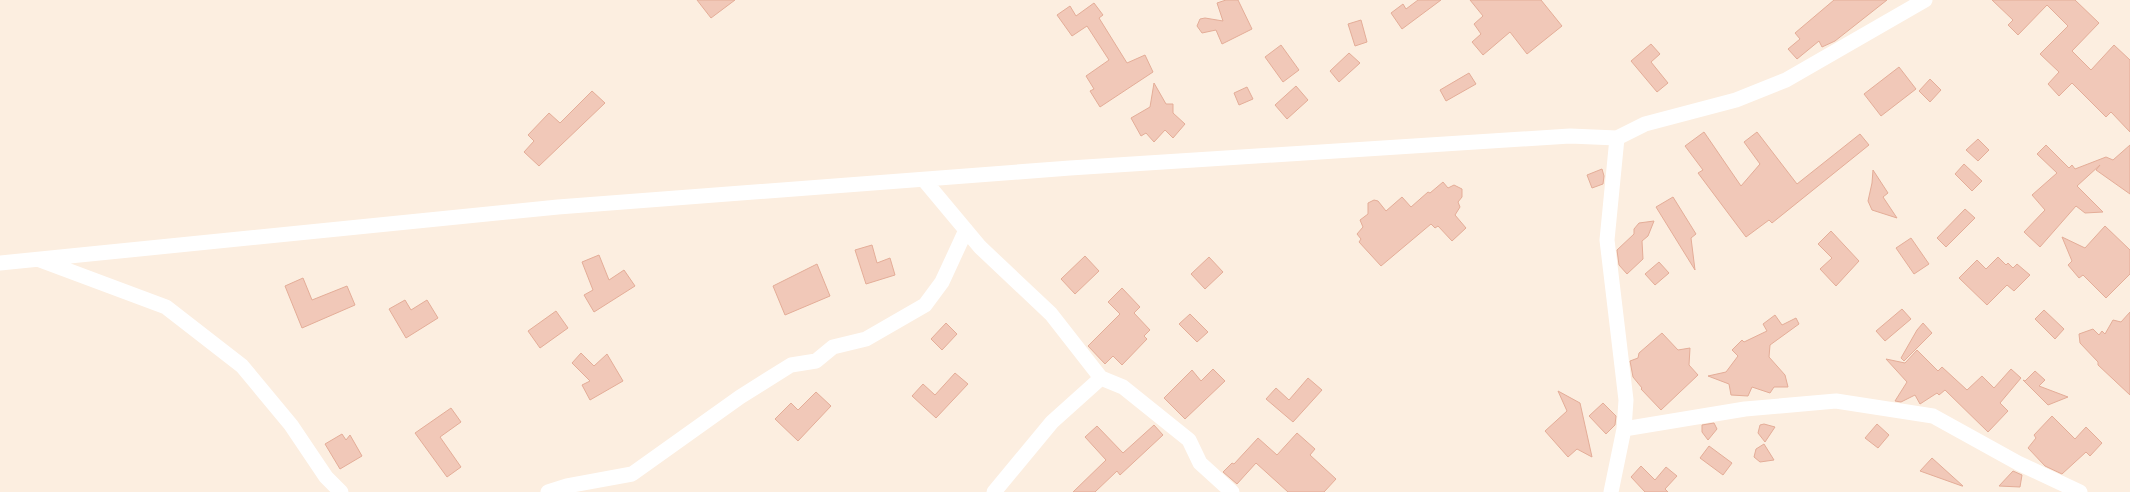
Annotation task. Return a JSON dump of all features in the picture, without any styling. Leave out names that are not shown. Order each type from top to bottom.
[{"type":"street","points":[[0,263],[558,207],[1070,168],[1570,136],[1617,138],[1645,124],[1736,100],[1786,80],[1925,0]]},
{"type":"street","points":[[1611,492],[1624,429],[1626,400],[1607,240],[1617,138]]},
{"type":"street","points":[[924,180],[980,246],[1051,314],[1101,378],[1123,387],[1189,440],[1200,463],[1232,492]]},
{"type":"street","points":[[548,492],[567,486],[632,474],[740,397],[791,365],[816,361],[833,347],[866,339],[925,305],[942,282],[966,230]]},
{"type":"street","points":[[37,259],[166,307],[242,366],[291,426],[326,477],[341,492]]},
{"type":"street","points":[[994,492],[1052,422],[1101,378]]},
{"type":"street","points":[[1624,429],[1745,409],[1836,401],[1933,416],[2018,463],[2080,492]]},
{"type":"building","points":[[697,0],[735,0],[711,18]]},
{"type":"building","points":[[1226,0],[1238,0],[1252,29],[1222,44],[1216,30],[1202,33],[1197,26],[1200,19],[1205,18],[1223,21],[1217,3]]},
{"type":"building","points":[[1418,0],[1441,0],[1402,29],[1391,13],[1403,4],[1406,9]]},
{"type":"building","points":[[1470,0],[1541,0],[1562,26],[1527,54],[1510,32],[1483,55],[1472,42],[1481,34],[1474,24],[1483,16]]},
{"type":"building","points":[[1834,0],[1887,0],[1835,41],[1822,47],[1819,41],[1797,59],[1788,49],[1800,39],[1795,33]]},
{"type":"building","points":[[1992,0],[2075,0],[2099,23],[2072,51],[2091,70],[2114,45],[2130,60],[2130,132],[2111,112],[2106,117],[2072,83],[2059,96],[2048,84],[2059,72],[2040,54],[2068,26],[2047,5],[2018,35],[2008,25],[2013,20]]},
{"type":"building","points":[[1094,3],[1103,15],[1099,18],[1127,63],[1145,55],[1153,72],[1100,107],[1090,91],[1094,89],[1086,76],[1109,60],[1087,26],[1072,36],[1057,15],[1070,6],[1076,16]]},
{"type":"building","points":[[1361,20],[1367,42],[1355,46],[1348,24]]},
{"type":"building","points":[[1651,44],[1660,54],[1651,62],[1668,83],[1657,92],[1631,61]]},
{"type":"building","points":[[1281,45],[1299,70],[1283,82],[1265,57]]},
{"type":"building","points":[[1349,53],[1360,63],[1339,82],[1330,71]]},
{"type":"building","points":[[1899,67],[1916,89],[1881,116],[1864,94]]},
{"type":"building","points":[[1469,73],[1476,84],[1446,101],[1440,90]]},
{"type":"building","points":[[1930,79],[1941,90],[1930,102],[1919,91]]},
{"type":"building","points":[[1154,83],[1166,104],[1173,104],[1173,113],[1185,124],[1173,138],[1165,130],[1154,142],[1146,133],[1141,136],[1131,118],[1150,107]]},
{"type":"building","points":[[1296,86],[1308,100],[1287,119],[1275,105]]},
{"type":"building","points":[[1247,87],[1253,99],[1239,105],[1234,93]]},
{"type":"building","points":[[592,91],[605,103],[539,166],[524,152],[534,141],[528,135],[549,113],[560,123]]},
{"type":"building","points":[[1704,132],[1741,186],[1760,164],[1744,142],[1757,132],[1797,184],[1860,134],[1869,145],[1772,223],[1769,220],[1746,237],[1698,173],[1703,170],[1685,146]]},
{"type":"building","points":[[1978,139],[1989,150],[1978,161],[1966,150]]},
{"type":"building","points":[[2046,145],[2069,168],[2072,165],[2075,169],[2106,157],[2113,160],[2130,145],[2130,194],[2096,170],[2100,165],[2077,186],[2103,212],[2085,213],[2076,206],[2040,247],[2024,232],[2045,210],[2032,195],[2057,173],[2037,154]]},
{"type":"building","points":[[1964,164],[1982,181],[1972,191],[1955,174]]},
{"type":"building","points":[[1602,169],[1604,176],[1603,184],[1592,188],[1587,175]]},
{"type":"building","points":[[1873,170],[1888,193],[1883,197],[1897,218],[1872,210],[1868,201]]},
{"type":"building","points":[[1443,182],[1448,188],[1454,185],[1462,189],[1462,197],[1458,202],[1460,207],[1455,215],[1466,228],[1452,241],[1438,226],[1435,228],[1431,224],[1381,266],[1359,242],[1361,239],[1357,234],[1363,227],[1360,220],[1368,214],[1368,203],[1374,200],[1378,201],[1386,211],[1402,197],[1411,207],[1428,192],[1430,193]]},
{"type":"building","points":[[1673,197],[1696,234],[1691,238],[1695,270],[1656,207]]},
{"type":"building","points":[[1965,209],[1975,218],[1946,247],[1937,238]]},
{"type":"building","points":[[1654,221],[1648,236],[1642,241],[1643,259],[1627,274],[1619,265],[1617,250],[1634,234],[1634,229],[1639,223]]},
{"type":"building","points":[[2105,226],[2130,250],[2130,274],[2106,298],[2083,275],[2079,278],[2068,265],[2072,261],[2062,237],[2085,248]]},
{"type":"building","points":[[1831,231],[1859,261],[1836,286],[1820,269],[1832,258],[1818,244]]},
{"type":"building","points":[[1911,238],[1929,264],[1914,274],[1896,248]]},
{"type":"building","points":[[872,245],[877,263],[890,258],[895,275],[866,284],[855,250]]},
{"type":"building","points":[[599,255],[609,280],[624,270],[635,286],[594,312],[584,295],[593,290],[582,262]]},
{"type":"building","points":[[1085,256],[1099,271],[1075,294],[1061,279]]},
{"type":"building","points":[[1209,257],[1223,272],[1205,289],[1191,274]]},
{"type":"building","points":[[1998,257],[2006,265],[2008,263],[2013,268],[2017,264],[2030,275],[2014,291],[2007,285],[1987,305],[1959,278],[1977,260],[1986,269]]},
{"type":"building","points":[[1659,262],[1669,273],[1655,285],[1645,274]]},
{"type":"building","points":[[817,264],[830,296],[785,315],[773,286]]},
{"type":"building","points":[[303,278],[312,300],[347,286],[355,305],[302,328],[285,286]]},
{"type":"building","points":[[1122,288],[1140,307],[1134,313],[1150,330],[1144,336],[1147,339],[1122,365],[1113,356],[1105,364],[1088,346],[1120,314],[1108,302]]},
{"type":"building","points":[[405,300],[411,310],[427,300],[438,318],[406,338],[389,309]]},
{"type":"building","points":[[1902,309],[1911,319],[1885,341],[1876,331]]},
{"type":"building","points":[[2044,310],[2064,329],[2055,339],[2035,319]]},
{"type":"building","points":[[556,311],[568,328],[540,348],[528,331]]},
{"type":"building","points":[[2130,312],[2130,395],[2098,365],[2098,362],[2080,343],[2079,334],[2093,329],[2099,335],[2102,331],[2105,334],[2113,320],[2121,322]]},
{"type":"building","points":[[1190,314],[1208,332],[1197,342],[1179,324]]},
{"type":"building","points":[[1775,315],[1782,325],[1796,318],[1799,324],[1770,345],[1769,357],[1785,375],[1788,387],[1774,387],[1770,393],[1752,387],[1748,396],[1731,395],[1729,384],[1708,376],[1726,372],[1738,356],[1732,350],[1742,340],[1744,342],[1767,331],[1763,324]]},
{"type":"building","points":[[946,323],[957,334],[942,350],[931,339]]},
{"type":"building","points":[[1923,323],[1932,333],[1904,361],[1901,358],[1917,330]]},
{"type":"building","points":[[1662,333],[1678,350],[1690,348],[1689,365],[1698,375],[1661,410],[1641,389],[1642,388],[1633,377],[1630,361],[1638,358],[1639,353]]},
{"type":"building","points":[[1917,350],[1938,371],[1942,367],[1967,390],[1982,376],[1994,388],[2011,369],[2021,378],[2000,403],[2008,411],[1988,432],[1945,390],[1939,395],[1937,393],[1920,404],[1915,395],[1901,402],[1895,401],[1907,382],[1886,359],[1905,363]]},
{"type":"building","points":[[581,353],[594,366],[607,354],[623,381],[590,400],[582,385],[590,381],[572,363]]},
{"type":"building","points":[[1213,369],[1225,381],[1185,419],[1164,398],[1192,370],[1201,381]]},
{"type":"building","points":[[2035,371],[2045,380],[2039,386],[2068,397],[2048,405],[2023,380],[2025,381]]},
{"type":"building","points":[[955,373],[968,384],[936,418],[912,396],[923,384],[935,395]]},
{"type":"building","points":[[1308,378],[1322,390],[1293,422],[1266,399],[1276,388],[1289,400]]},
{"type":"building","points":[[1558,391],[1580,403],[1592,457],[1577,449],[1568,457],[1545,431],[1567,411]]},
{"type":"building","points":[[816,392],[831,406],[798,441],[775,419],[791,403],[798,410]]},
{"type":"building","points":[[1603,403],[1616,416],[1615,425],[1606,434],[1589,416]]},
{"type":"building","points":[[451,408],[461,422],[440,437],[461,467],[447,477],[415,433]]},
{"type":"building","points":[[2052,416],[2075,439],[2086,427],[2102,443],[2090,456],[2086,452],[2062,474],[2045,466],[2028,448],[2036,438],[2034,435]]},
{"type":"building","points":[[1714,423],[1717,429],[1708,440],[1702,432],[1702,425]]},
{"type":"building","points":[[1764,424],[1775,427],[1765,442],[1758,433],[1760,425]]},
{"type":"building","points":[[1877,424],[1889,435],[1878,448],[1865,438]]},
{"type":"building","points":[[1154,425],[1163,435],[1120,475],[1117,471],[1095,492],[1073,492],[1106,460],[1085,437],[1097,426],[1123,453]]},
{"type":"building","points":[[1297,433],[1315,449],[1310,455],[1336,479],[1324,492],[1288,492],[1256,463],[1237,484],[1223,472],[1232,463],[1234,464],[1258,438],[1277,455]]},
{"type":"building","points":[[342,434],[346,440],[350,435],[362,456],[340,469],[325,444]]},
{"type":"building","points":[[1764,444],[1774,460],[1760,462],[1754,457],[1756,449]]},
{"type":"building","points":[[1709,446],[1732,463],[1723,475],[1700,458]]},
{"type":"building","points":[[1932,458],[1963,486],[1920,471]]},
{"type":"building","points":[[1641,466],[1655,480],[1666,467],[1677,476],[1665,489],[1668,492],[1645,492],[1631,477]]},
{"type":"building","points":[[2013,471],[2022,475],[2020,487],[1999,486]]}]
